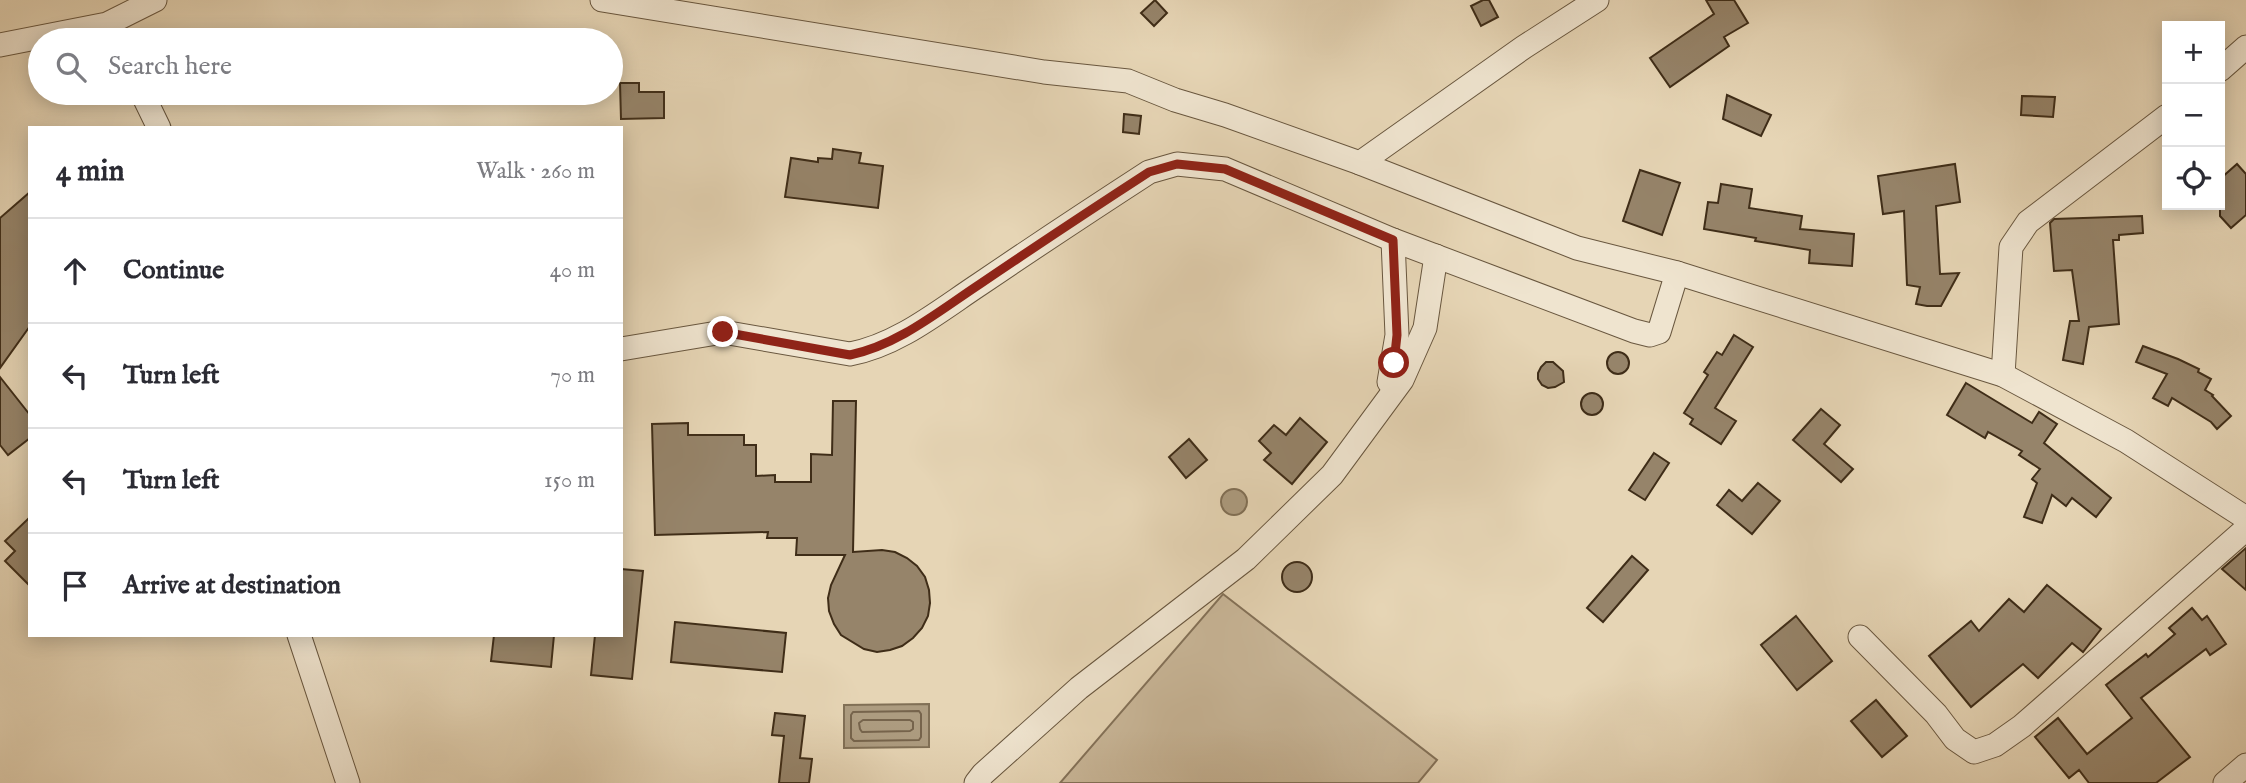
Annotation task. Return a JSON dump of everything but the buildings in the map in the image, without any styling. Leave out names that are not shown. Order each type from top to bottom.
[{"type":"street","points":[[116,28],[155,0]]},
{"type":"street","points":[[602,0],[698,7],[1044,72],[1128,80],[1175,100],[1360,163],[1577,248],[1677,273],[2003,375],[2126,440],[2246,518]]},
{"type":"street","points":[[1360,163],[1524,47],[1597,0]]},
{"type":"street","points":[[0,46],[28,42]]},
{"type":"street","points":[[2225,66],[2246,47]]},
{"type":"street","points":[[148,105],[158,126]]},
{"type":"street","points":[[2003,375],[2011,247],[2028,222],[2162,120]]},
{"type":"street","points":[[623,349],[723,332],[850,355],[871,350],[894,339],[1149,172],[1177,164],[1225,169],[1393,240],[1650,335],[1658,332],[1661,326],[1677,273]]},
{"type":"street","points":[[1384,406],[1397,335],[1393,240]]},
{"type":"street","points":[[976,783],[1079,688],[1246,559],[1332,475],[1402,380],[1425,328],[1436,256]]},
{"type":"street","points":[[1860,637],[1936,714],[1955,739],[1974,752],[1995,745],[2022,726],[2246,529]]},
{"type":"street","points":[[300,637],[348,783]]},
{"type":"street","points":[[2225,783],[2246,765]]},
{"type":"shaded area","points":[[1223,594],[1437,760],[1418,783],[1060,783]]},
{"type":"water","points":[[1234,489],[1243,493],[1247,502],[1243,511],[1234,515],[1225,511],[1221,502],[1225,493]]},
{"type":"water","points":[[929,704],[929,747],[844,748],[844,705]]},
{"type":"route","points":[[723,332],[850,355],[871,350],[932,316],[1149,172],[1177,164],[1225,169],[1393,240],[1397,291],[1394,363]]}]
